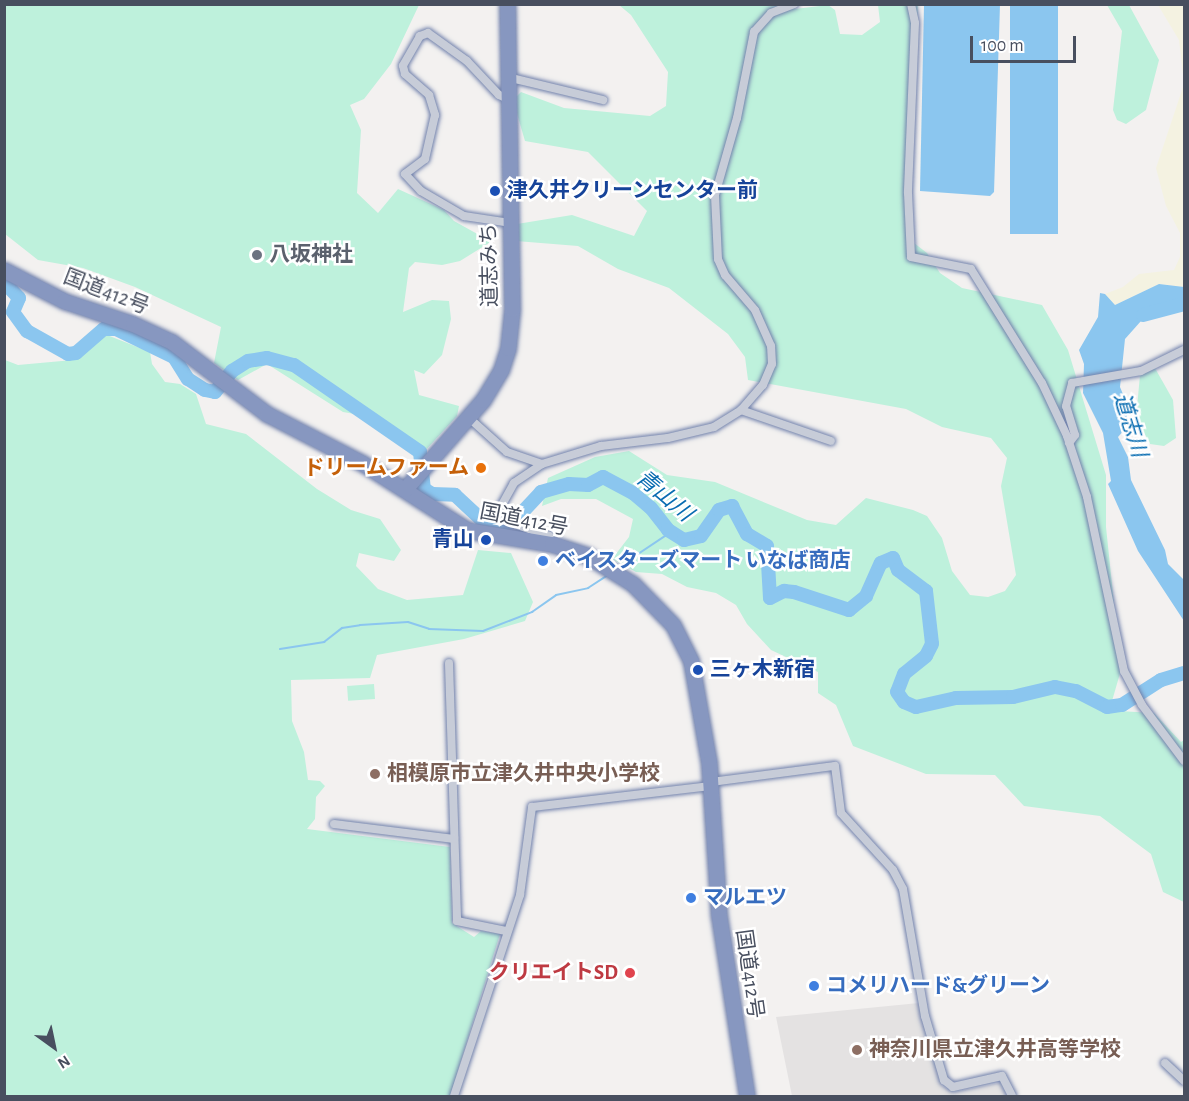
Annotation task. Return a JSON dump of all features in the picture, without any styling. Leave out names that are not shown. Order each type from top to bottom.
[{"type":"highway","name":"道志みち","points":[[405,489],[496,381],[508,348],[511,223],[507,4]]},
{"type":"highway","name":"国道412号","points":[[4,270],[64,301],[133,324],[172,342],[285,426],[362,463],[467,530],[552,544],[588,556],[633,584],[685,642],[711,784],[719,916],[747,1096]]},
{"type":"street","points":[[552,544],[549,536],[520,529],[506,521],[499,510],[504,496],[514,483],[542,464],[612,444],[660,440],[706,429],[741,410],[767,379],[771,346],[754,310],[725,275],[718,259],[715,195],[737,118],[754,32],[771,13],[794,4]]},
{"type":"street","points":[[911,4],[915,23],[908,193],[911,257],[971,269],[1023,348],[1056,409],[1069,442],[1086,497],[1118,649],[1134,692],[1185,761]]},
{"type":"street","points":[[508,99],[499,95],[467,61],[428,33],[420,36],[403,66],[405,74],[429,95],[435,115],[424,159],[405,174],[421,191],[464,216],[511,223]]},
{"type":"street","points":[[507,77],[603,100]]},
{"type":"street","points":[[1069,442],[1076,432],[1067,414],[1066,400],[1072,383],[1131,372],[1185,350]]},
{"type":"street","points":[[741,410],[831,441]]},
{"type":"street","points":[[468,417],[507,452],[542,464]]},
{"type":"street","points":[[449,663],[457,921],[506,931]]},
{"type":"street","points":[[454,1096],[526,868],[532,807],[835,766],[841,813],[893,870],[903,889],[925,1016],[944,1080],[953,1087],[1002,1076],[1012,1096]]},
{"type":"street","points":[[334,824],[454,838]]},
{"type":"street","points":[[1165,1063],[1185,1081]]},
{"type":"shaded area","name":"神奈川県立津久井高等学校","points":[[919,1003],[942,1086],[954,1092],[1000,1083],[1007,1096],[792,1096],[776,1017]]},
{"type":"green space","points":[[794,4],[795,9],[828,5],[835,10],[840,34],[862,35],[880,22],[878,5],[918,5],[909,202],[914,243],[927,253],[940,273],[962,288],[1042,305],[1068,350],[1106,475],[1106,527],[1121,670],[1112,701],[1101,710],[1154,713],[1181,742],[1184,740],[1184,902],[1163,892],[1151,854],[1100,816],[1024,806],[995,775],[926,774],[853,746],[836,705],[818,693],[818,672],[771,650],[747,624],[736,605],[716,593],[687,587],[662,574],[636,572],[612,559],[629,537],[633,519],[596,499],[561,499],[542,506],[548,478],[595,457],[629,451],[667,475],[715,482],[807,520],[836,525],[866,498],[913,510],[927,516],[942,538],[952,571],[970,595],[988,597],[1005,591],[1016,575],[1001,486],[1007,458],[991,438],[942,427],[906,409],[748,380],[745,357],[728,334],[669,288],[618,269],[578,246],[516,241],[517,224],[572,215],[634,236],[647,211],[588,152],[525,141],[513,100],[521,92],[564,108],[650,116],[666,106],[668,72],[631,15],[619,5]]},
{"type":"green space","points":[[4,5],[419,5],[391,64],[364,99],[350,105],[361,130],[357,193],[378,213],[398,189],[444,210],[454,221],[481,236],[497,238],[460,261],[442,265],[415,262],[409,268],[403,312],[432,300],[449,301],[451,319],[442,355],[424,374],[414,370],[419,395],[459,406],[457,416],[424,452],[378,418],[343,412],[267,364],[238,380],[214,363],[221,327],[135,287],[83,268],[38,260],[5,234]]},
{"type":"green space","points":[[1107,5],[1129,5],[1159,60],[1146,110],[1126,124],[1117,120],[1113,110],[1122,31]]},
{"type":"green space","points":[[107,335],[150,352],[152,364],[165,382],[180,384],[196,394],[206,424],[246,434],[317,489],[351,510],[380,519],[401,550],[394,561],[359,553],[356,566],[378,589],[407,600],[463,595],[478,550],[511,553],[533,602],[525,621],[464,639],[377,655],[370,678],[291,680],[292,721],[304,752],[308,780],[320,781],[325,786],[316,797],[315,819],[307,829],[450,847],[452,923],[474,937],[481,931],[500,934],[450,1096],[5,1096],[5,360],[18,365],[73,360]]},
{"type":"green space","points":[[1151,361],[1173,400],[1176,438],[1164,446],[1150,444],[1136,418],[1140,375]]},
{"type":"green space","points":[[374,684],[375,699],[348,701],[347,686]]},
{"type":"sand","points":[[1158,5],[1184,5],[1184,84],[1179,40]]},
{"type":"sand","points":[[1184,84],[1184,287],[1159,284],[1115,305],[1105,294],[1123,287],[1139,274],[1174,270],[1180,257],[1180,233],[1166,206],[1156,168]]},
{"type":"water","points":[[924,5],[1000,5],[994,192],[990,196],[920,191]]},
{"type":"water","points":[[1010,5],[1058,5],[1058,234],[1010,234]]},
{"type":"water","points":[[1159,284],[1184,287],[1184,307],[1168,306],[1141,321],[1125,339],[1120,387],[1128,406],[1125,429],[1118,437],[1128,457],[1131,480],[1165,550],[1168,564],[1184,580],[1184,621],[1138,551],[1108,484],[1111,481],[1103,433],[1083,393],[1084,364],[1079,350],[1098,317],[1100,293],[1105,294],[1115,305]]},
{"type":"waterway","name":"青山川","points":[[4,282],[19,298],[13,312],[27,331],[68,354],[76,353],[104,329],[116,329],[174,357],[188,379],[205,390],[215,392],[232,371],[248,361],[267,358],[294,365],[420,452],[424,489],[432,494],[455,495],[480,518],[501,527],[516,519],[541,492],[569,484],[588,485],[603,477],[633,493],[651,508],[668,530],[684,540],[701,536],[719,510],[732,506],[747,534],[767,546],[770,598],[784,591],[794,592],[849,610],[866,596],[881,563],[893,558],[898,570],[926,591],[932,644],[926,656],[904,674],[897,692],[904,702],[916,707],[956,698],[1013,697],[1055,687],[1076,691],[1107,707],[1122,705],[1161,680],[1184,673]]},
{"type":"waterway","name":"道志川","points":[[1143,315],[1184,304]]},
{"type":"waterway","points":[[620,566],[671,532]]},
{"type":"waterway","points":[[280,649],[324,642],[342,628],[360,625],[408,622],[429,629],[483,631],[532,612],[556,595],[588,588],[608,575]]},
{"type":"place","name":"津久井クリーンセンター前","points":[[495,191]]},
{"type":"place","name":"八坂神社","points":[[257,255]]},
{"type":"place","name":"ドリームファーム","points":[[481,468]]},
{"type":"place","name":"青山","points":[[486,540]]},
{"type":"place","name":"ベイスターズマート いなば商店","points":[[543,561]]},
{"type":"place","name":"三ヶ木新宿","points":[[698,670]]},
{"type":"place","name":"相模原市立津久井中央小学校","points":[[375,774]]},
{"type":"place","name":"マルエツ","points":[[691,898]]},
{"type":"place","name":"クリエイトSD","points":[[630,973]]},
{"type":"place","name":"コメリハード&グリーン","points":[[814,986]]},
{"type":"place","name":"神奈川県立津久井高等学校","points":[[857,1050]]}]
